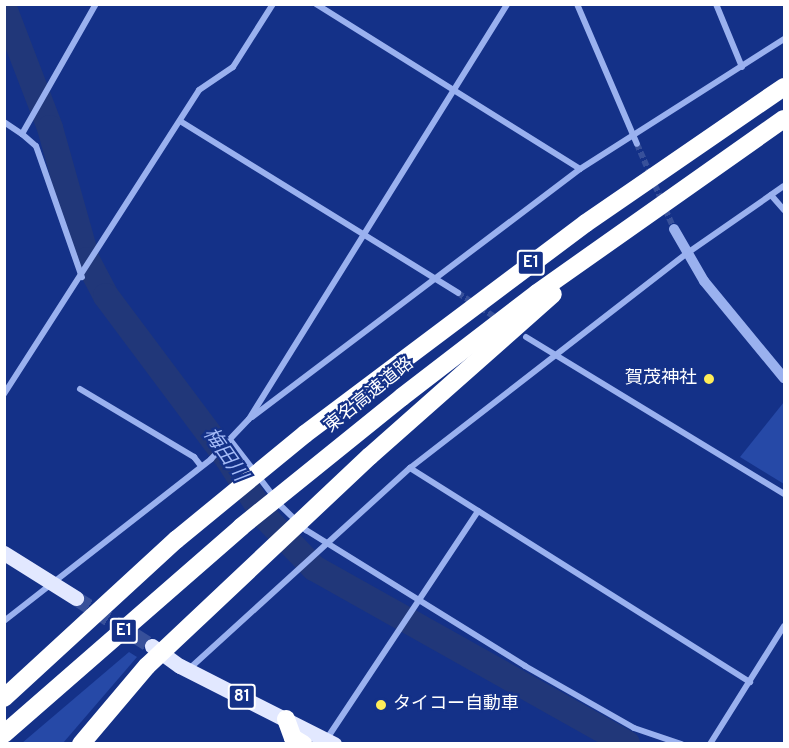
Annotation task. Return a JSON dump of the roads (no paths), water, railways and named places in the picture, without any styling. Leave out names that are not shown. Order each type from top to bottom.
[{"type":"highway","name":"東名高速道路","points":[[4,698],[222,500],[285,449],[586,223],[784,87]]},
{"type":"highway","name":"東名高速道路","points":[[4,734],[241,527],[303,477],[528,300],[784,119]]},
{"type":"highway","points":[[81,744],[147,666],[310,512],[622,232]]},
{"type":"highway","points":[[286,719],[293,738],[303,744]]},
{"type":"main road","points":[[4,553],[76,598]]},
{"type":"main road","name":"81","points":[[152,646],[189,670],[330,742]]},
{"type":"street","points":[[22,134],[54,84],[96,4]]},
{"type":"street","points":[[4,394],[104,243],[200,90],[233,67],[273,4]]},
{"type":"street","points":[[316,4],[580,169]]},
{"type":"street","points":[[4,621],[211,459],[231,441],[249,419],[507,4]]},
{"type":"street","points":[[577,4],[632,137],[637,144]]},
{"type":"street","points":[[716,4],[742,67]]},
{"type":"street","points":[[249,419],[580,169],[784,39]]},
{"type":"street","points":[[180,120],[366,233],[458,293]]},
{"type":"street","points":[[4,122],[36,146],[82,277]]},
{"type":"street","points":[[189,670],[280,583],[410,468],[686,254],[784,186]]},
{"type":"street","points":[[771,195],[784,210]]},
{"type":"street","points":[[674,229],[686,254],[727,310],[784,378]]},
{"type":"street","points":[[526,337],[784,494]]},
{"type":"street","points":[[80,389],[194,457],[201,466]]},
{"type":"street","points":[[231,441],[292,518],[324,544],[634,729],[681,744]]},
{"type":"street","points":[[410,468],[750,682]]},
{"type":"street","points":[[330,742],[477,511]]},
{"type":"street","points":[[710,744],[784,626]]},
{"type":"waterway","name":"梅田川","points":[[4,8],[50,128],[87,260],[106,296],[228,459],[265,517],[314,568],[627,744]]},
{"type":"tunnel","points":[[637,144],[674,229]]},
{"type":"tunnel","points":[[458,293],[498,319]]},
{"type":"tunnel","points":[[76,598],[152,646]]},
{"type":"place","name":"賀茂神社","points":[[709,379]]},
{"type":"place","name":"タイコー自動車","points":[[381,705]]}]
